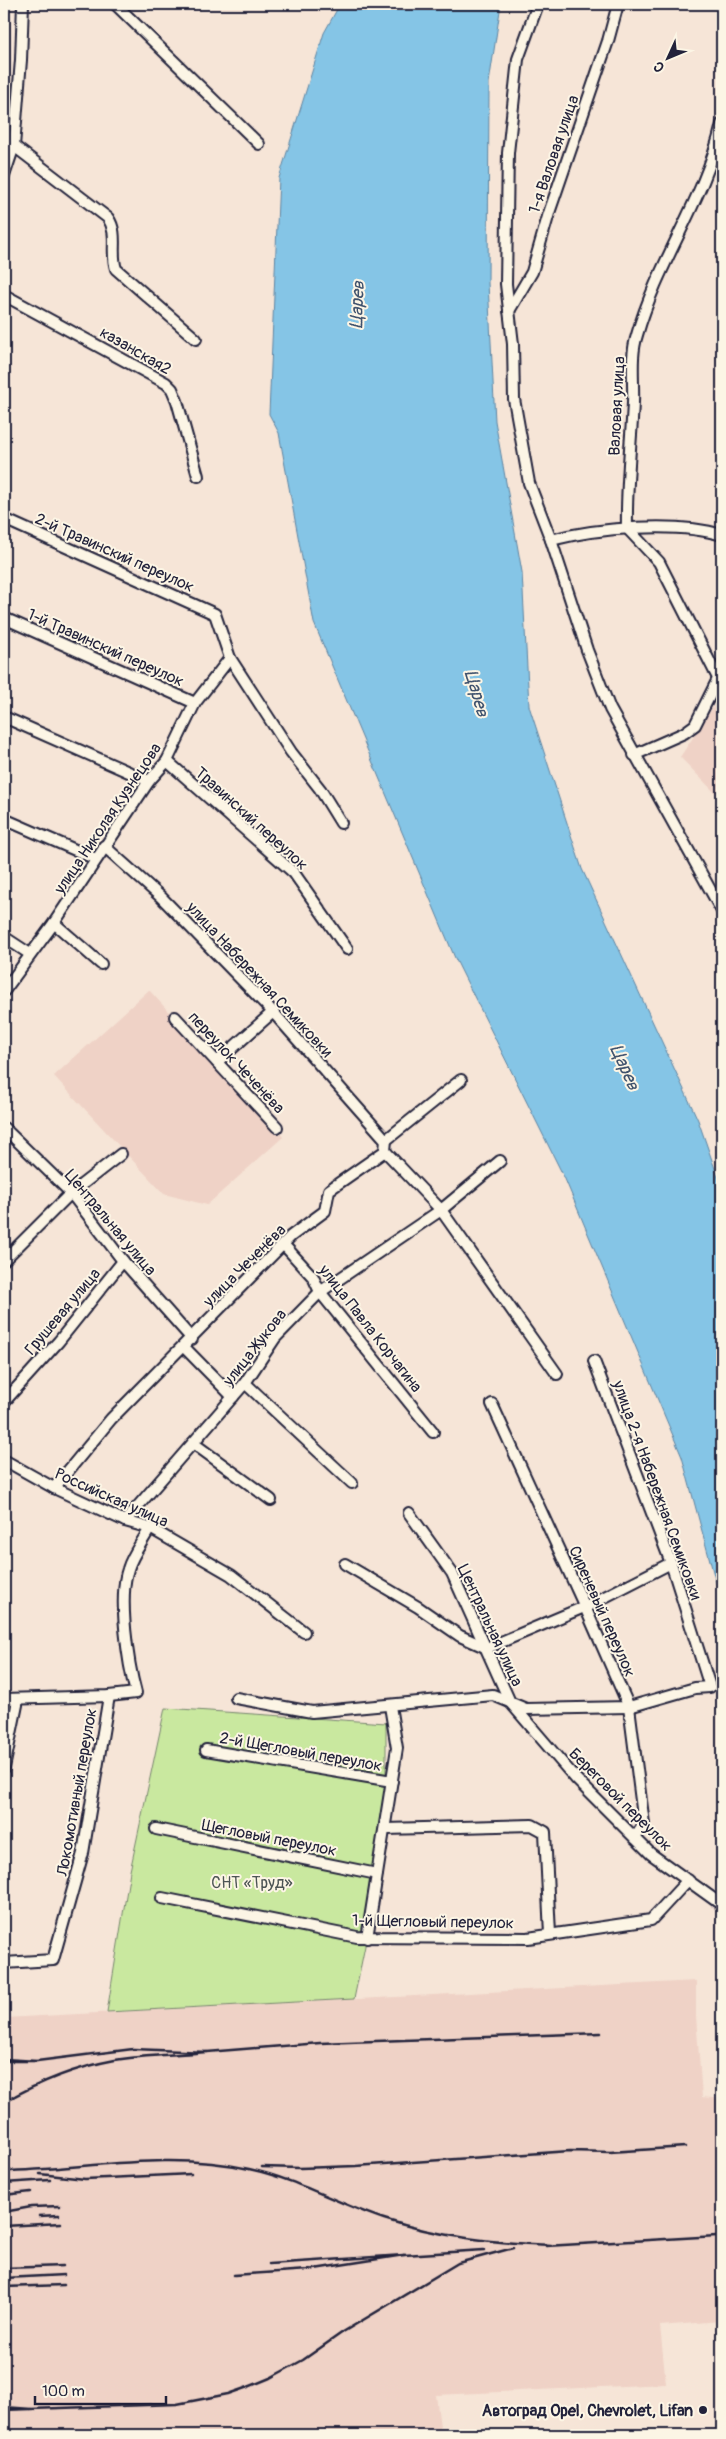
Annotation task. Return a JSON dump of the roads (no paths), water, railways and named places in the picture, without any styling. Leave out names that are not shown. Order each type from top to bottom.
[{"type":"street","points":[[4,176],[14,146],[21,60],[23,4]]},
{"type":"street","points":[[115,4],[259,144]]},
{"type":"street","points":[[538,4],[518,59],[508,153],[506,284],[513,344],[514,399],[529,483],[551,540],[587,650],[610,709],[722,911]]},
{"type":"street","name":"1-я Валовая улица","points":[[509,311],[532,272],[549,214],[608,41],[618,4]]},
{"type":"street","name":"Валовая улица","points":[[627,528],[626,502],[636,334],[696,201],[722,124]]},
{"type":"street","points":[[14,146],[108,218],[114,227],[113,256],[116,269],[196,339]]},
{"type":"street","name":"казанская2","points":[[4,295],[166,383],[178,400],[198,476]]},
{"type":"street","name":"2-й Травинский переулок","points":[[4,519],[215,614],[230,658]]},
{"type":"street","points":[[551,540],[578,533],[627,528],[690,530],[722,535]]},
{"type":"street","points":[[627,528],[658,562],[720,676],[695,725],[684,733],[634,755]]},
{"type":"street","name":"1-й Травинский переулок","points":[[4,618],[196,703]]},
{"type":"street","points":[[230,658],[290,752],[320,790],[341,824]]},
{"type":"street","name":"улица Николая Кузнецова","points":[[4,991],[54,923],[149,781],[167,761],[196,703],[230,658]]},
{"type":"street","points":[[4,717],[149,781]]},
{"type":"street","name":"Травинский переулок","points":[[167,761],[294,873],[347,949]]},
{"type":"street","points":[[4,820],[96,859]]},
{"type":"street","name":"улица Набережная Семиковки","points":[[104,846],[161,897],[274,1012],[386,1140]]},
{"type":"street","points":[[54,923],[101,964]]},
{"type":"street","points":[[4,937],[30,954]]},
{"type":"street","points":[[217,1062],[274,1012]]},
{"type":"street","name":"переулок Чеченёва","points":[[175,1017],[277,1127]]},
{"type":"street","points":[[462,1080],[386,1140],[385,1152],[441,1210],[557,1374]]},
{"type":"street","name":"Центральная улица","points":[[4,1128],[71,1193],[123,1261],[192,1339]]},
{"type":"street","name":"улица Чеченёва","points":[[54,1488],[112,1419],[283,1244],[325,1211],[329,1190],[385,1152]]},
{"type":"street","points":[[4,1260],[71,1193],[121,1154]]},
{"type":"street","name":"улица Жукова","points":[[125,1521],[245,1383],[275,1338],[320,1292],[441,1210],[500,1161]]},
{"type":"street","name":"улица Павла Корчагина","points":[[283,1244],[313,1277],[320,1292],[432,1432]]},
{"type":"street","name":"Грушевая улица","points":[[4,1402],[60,1341],[123,1261]]},
{"type":"street","points":[[184,1347],[233,1397]]},
{"type":"street","name":"улица 2-я Набережная Семиковки","points":[[594,1361],[671,1563],[710,1687],[695,1688],[629,1707]]},
{"type":"street","points":[[245,1383],[352,1483]]},
{"type":"street","name":"Сиреневый переулок","points":[[492,1404],[585,1606],[629,1707],[644,1824],[635,1838]]},
{"type":"street","points":[[193,1443],[271,1500]]},
{"type":"street","name":"Российская улица","points":[[4,1460],[54,1488],[125,1521],[150,1528],[231,1576],[304,1632]]},
{"type":"street","name":"Центральная улица","points":[[409,1513],[452,1573],[510,1702]]},
{"type":"street","points":[[4,1699],[109,1696],[136,1693],[129,1666],[124,1607],[127,1570],[150,1528]]},
{"type":"street","points":[[346,1564],[418,1606],[460,1636],[487,1648],[585,1606],[671,1563]]},
{"type":"street","points":[[236,1698],[312,1712],[493,1695],[526,1709],[629,1707]]},
{"type":"street","name":"Локомотивный переулок","points":[[4,1963],[53,1960],[83,1853],[109,1696]]},
{"type":"street","points":[[4,1768],[18,1700]]},
{"type":"street","name":"Береговой переулок","points":[[510,1702],[576,1779],[651,1854],[722,1905]]},
{"type":"street","points":[[367,1938],[386,1829],[397,1748],[390,1706]]},
{"type":"street","name":"2-й Щегловый переулок","points":[[206,1750],[392,1781]]},
{"type":"street","points":[[386,1829],[532,1824],[545,1832],[550,1934]]},
{"type":"street","name":"Щегловый переулок","points":[[156,1829],[378,1874]]},
{"type":"street","name":"1-й Щегловый переулок","points":[[162,1898],[367,1938],[528,1938],[651,1920],[688,1880]]},
{"type":"water","name":"Царев","points":[[340,4],[501,4],[489,83],[488,283],[495,421],[522,572],[529,706],[582,869],[698,1120],[722,1189],[722,1605],[682,1457],[565,1179],[455,958],[314,623],[279,433],[269,414],[279,178],[324,33]]},
{"type":"railway","points":[[207,2052],[320,2043],[601,2033]]},
{"type":"railway","points":[[4,2102],[58,2076],[101,2063],[138,2057],[207,2052],[133,2049],[37,2061]]},
{"type":"railway","points":[[4,2059],[37,2061],[4,2061]]},
{"type":"railway","points":[[262,2167],[356,2166],[570,2151],[610,2152],[685,2147]]},
{"type":"railway","points":[[4,2171],[127,2162],[188,2161],[219,2164],[267,2173],[367,2213],[425,2230],[488,2241],[551,2245]]},
{"type":"railway","points":[[40,2174],[85,2179],[191,2174]]},
{"type":"railway","points":[[4,2183],[50,2180]]},
{"type":"railway","points":[[4,2195],[31,2192]]},
{"type":"railway","points":[[4,2212],[31,2207],[60,2206]]},
{"type":"railway","points":[[39,2216],[59,2215]]},
{"type":"railway","points":[[4,2226],[61,2223]]},
{"type":"railway","points":[[546,2246],[717,2236]]},
{"type":"railway","points":[[31,2409],[177,2404],[228,2394],[270,2378],[303,2360],[343,2332],[458,2263],[513,2248]]},
{"type":"railway","points":[[404,2255],[484,2250]]},
{"type":"railway","points":[[234,2275],[308,2270],[404,2255],[269,2264]]},
{"type":"railway","points":[[4,2268],[63,2266]]},
{"type":"railway","points":[[4,2278],[64,2275]]},
{"type":"railway","points":[[4,2287],[64,2285]]},
{"type":"railway","points":[[4,2407],[31,2409],[4,2410]]},
{"type":"place","name":"Автоград Opel, Chevrolet, Lifan","points":[[703,2410]]},
{"type":"park label","name":"СНТ «Труд»","points":[[252,1882]]}]
